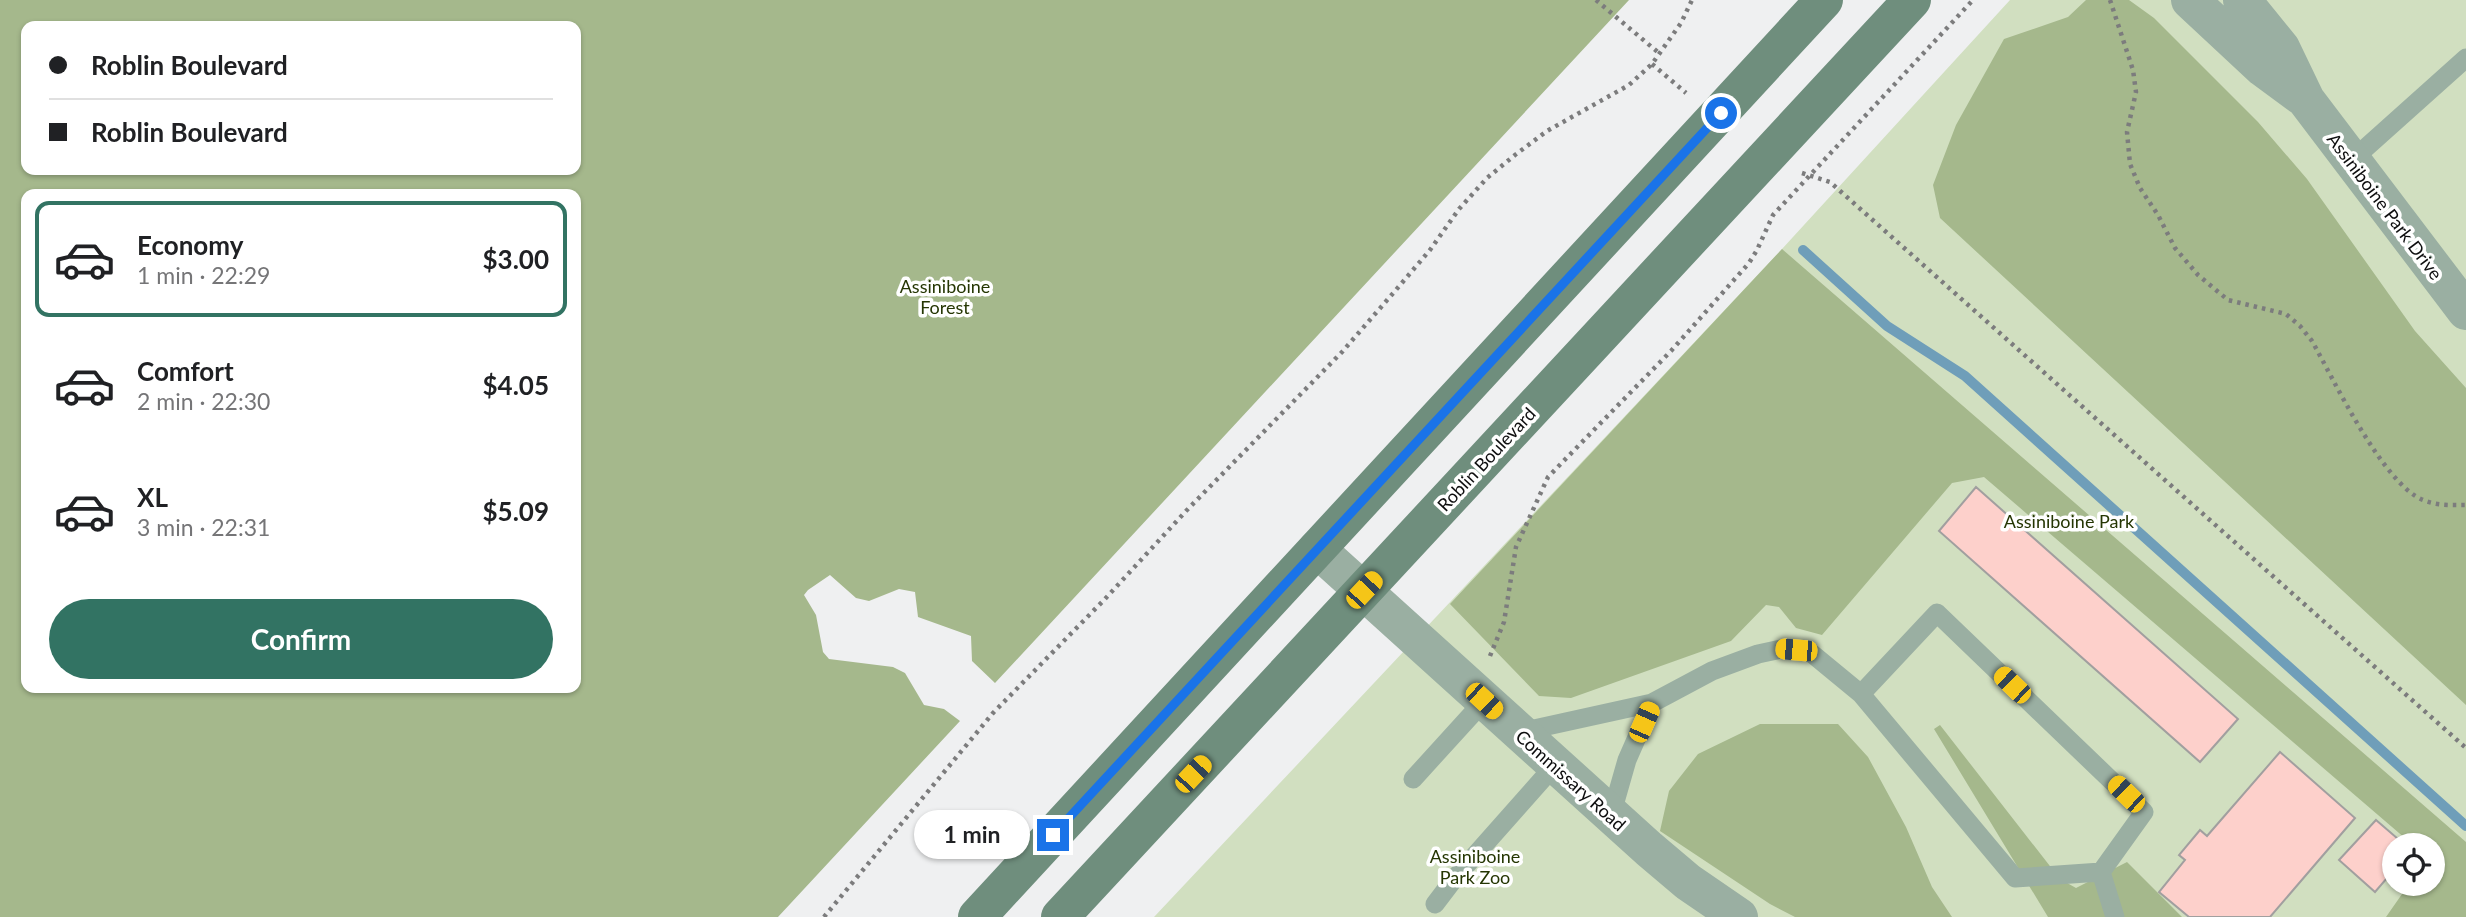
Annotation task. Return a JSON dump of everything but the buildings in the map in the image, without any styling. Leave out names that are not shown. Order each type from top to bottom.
[{"type":"main road","points":[[977,917],[1824,0]]},
{"type":"main road","name":"Roblin Boulevard","points":[[1060,917],[1912,0]]},
{"type":"street","name":"Assiniboine Park Drive","points":[[2190,0],[2263,68],[2305,100]]},
{"type":"street","name":"Assiniboine Park Drive","points":[[2242,0],[2281,48],[2305,100],[2466,311]]},
{"type":"street","name":"Commissary Road","points":[[1317,549],[1611,816],[1688,882],[1739,917]]},
{"type":"lane","points":[[2351,161],[2466,58]]},
{"type":"lane","points":[[1861,694],[1937,613],[2144,812],[2101,872]]},
{"type":"lane","points":[[1518,733],[1652,703],[1712,671],[1758,654],[1781,649],[1810,652],[1861,694],[2015,878],[2101,872]]},
{"type":"lane","points":[[1413,779],[1477,694]]},
{"type":"lane","points":[[1611,816],[1627,760],[1652,703]]},
{"type":"lane","points":[[1435,904],[1462,869],[1555,765]]},
{"type":"lane","points":[[2101,872],[2115,917]]},
{"type":"path","points":[[1596,0],[1660,54]]},
{"type":"path","points":[[824,917],[993,713],[1342,352],[1430,250],[1459,209],[1488,178],[1547,131],[1629,85],[1660,54],[1681,23],[1692,0]]},
{"type":"path","points":[[1477,694],[1504,622],[1516,547],[1548,477],[1671,351],[1749,263],[1773,215],[1973,0]]},
{"type":"path","points":[[2110,0],[2130,60],[2136,92],[2127,132],[2130,164],[2140,188],[2175,248],[2198,275],[2228,300],[2286,314],[2300,326],[2312,341],[2378,454],[2399,482],[2421,500],[2443,505],[2466,505]]},
{"type":"path","points":[[1652,64],[1697,102],[1721,113]]},
{"type":"path","points":[[1769,156],[1808,176],[1830,183],[2466,748]]},
{"type":"green space","name":"Assiniboine Forest","points":[[0,0],[1629,0],[995,683],[972,661],[971,636],[918,617],[915,592],[899,589],[869,601],[856,598],[830,575],[808,590],[804,595],[816,615],[823,652],[829,659],[893,667],[905,673],[924,705],[944,709],[960,721],[778,917],[0,917]]},
{"type":"green space","name":"Assiniboine Park","points":[[2010,0],[2466,0],[2466,917],[1154,917],[1782,249]]},
{"type":"green space","points":[[2086,0],[2129,0],[2154,18],[2258,122],[2307,179],[2415,331],[2466,388],[2466,705],[1940,218],[1933,185],[1956,125],[2004,39],[2068,17]]},
{"type":"green space","points":[[1782,249],[2466,842],[2466,917],[2386,917],[2401,896],[2445,896],[2445,833],[2399,833],[1984,477],[1952,483],[1822,635],[1796,628],[1779,607],[1766,605],[1731,641],[1571,698],[1539,696],[1450,604]]},
{"type":"green space","points":[[1760,724],[1838,724],[1868,757],[1906,827],[1932,887],[1952,917],[1795,917],[1770,904],[1660,831],[1669,791],[1698,754]]},
{"type":"green space","points":[[1940,725],[2060,879],[2076,888],[2127,862],[2182,917],[2048,917],[1934,729]]},
{"type":"waterway","points":[[1803,250],[1887,326],[1965,376],[2466,826]]},
{"type":"route","points":[[1053,835],[1721,113]]},
{"type":"park label","name":"Assiniboine Park Zoo","points":[[1475,866]]}]
